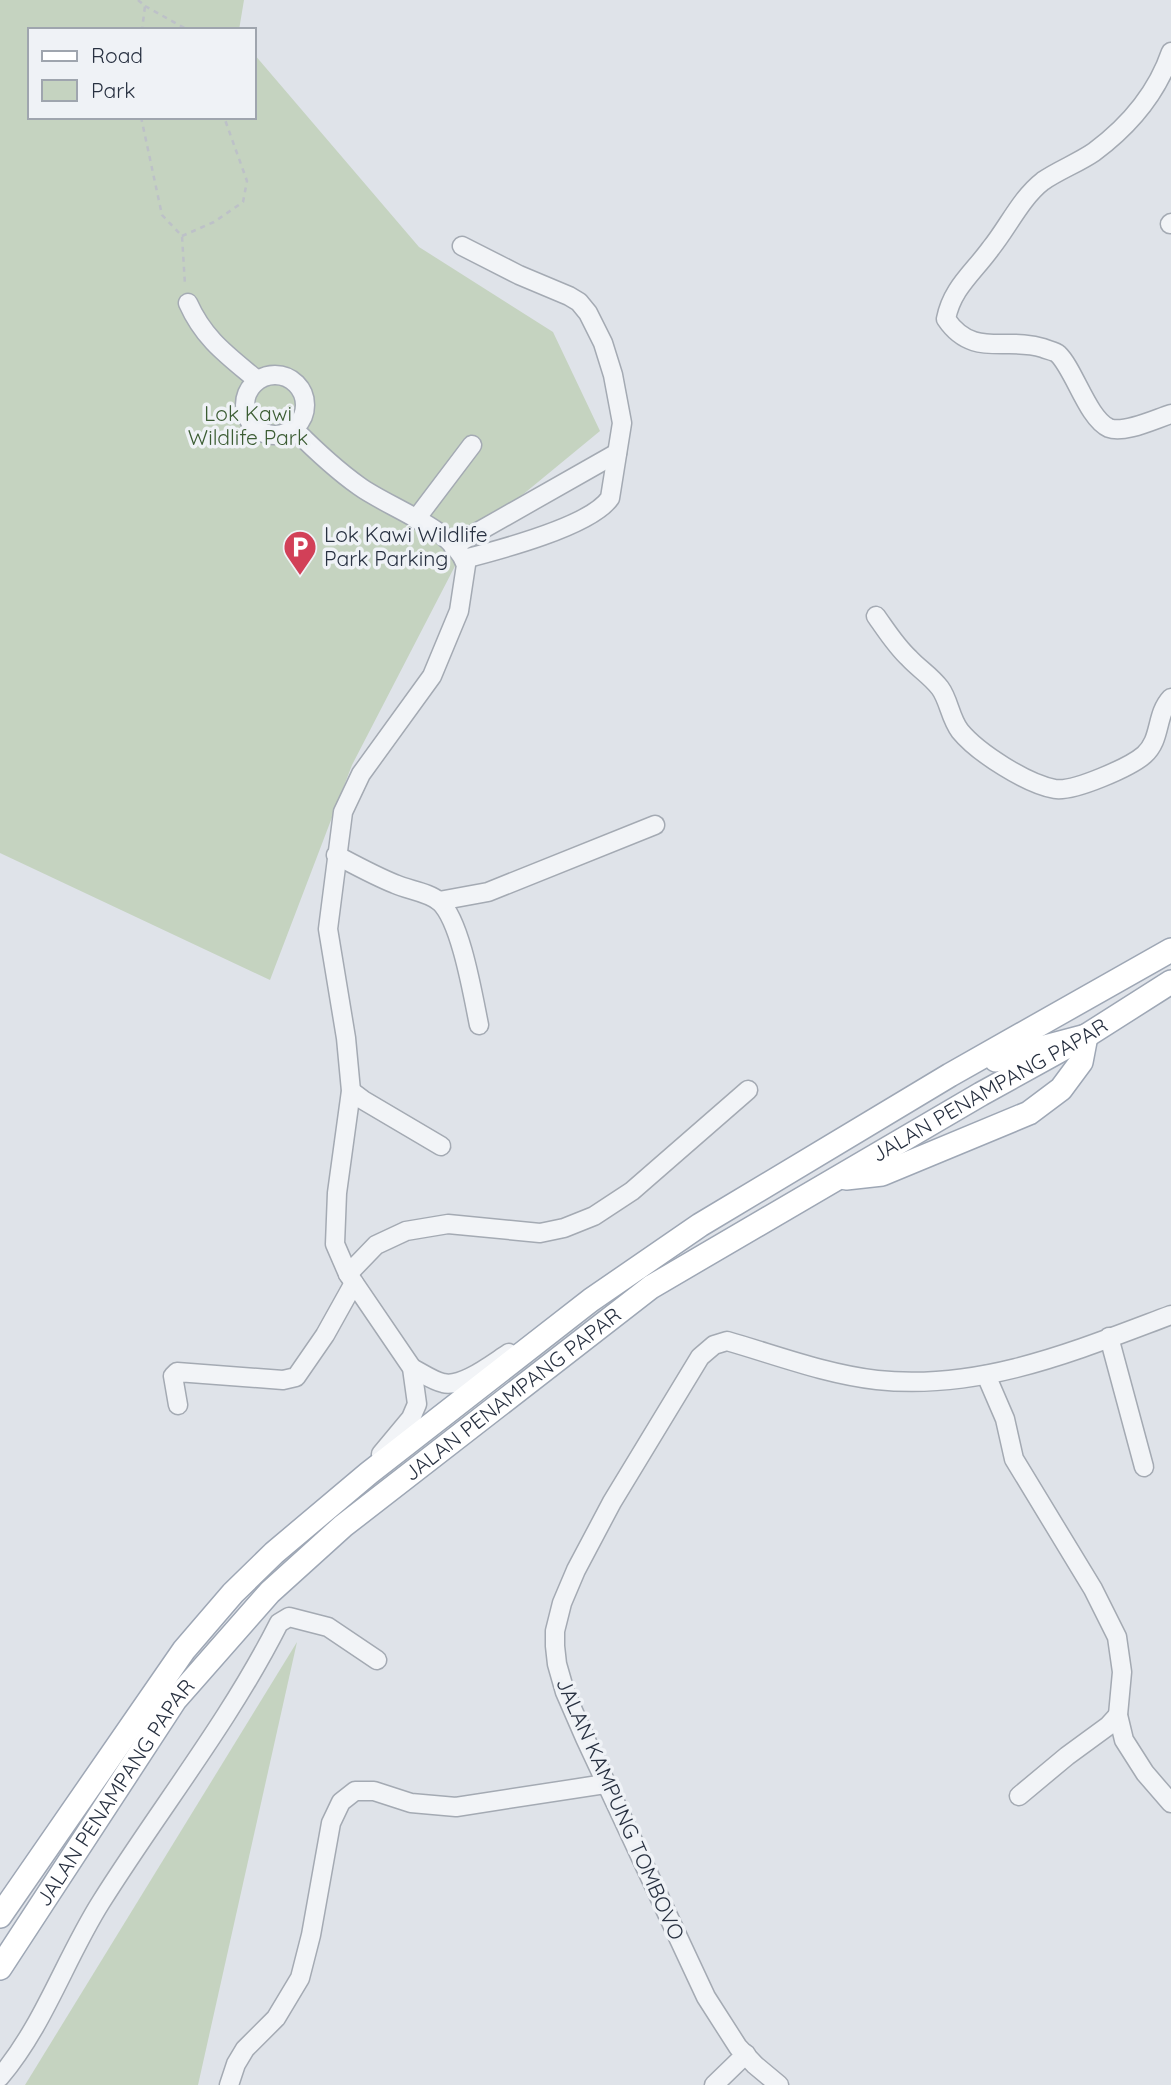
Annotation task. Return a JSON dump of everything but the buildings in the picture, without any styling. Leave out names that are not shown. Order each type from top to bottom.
[{"type":"main road","name":"JALAN PENAMPANG PAPAR","points":[[0,1916],[184,1650],[233,1593],[274,1553],[354,1486],[591,1300],[700,1225],[950,1075],[1171,950]]},
{"type":"main road","name":"JALAN PENAMPANG PAPAR","points":[[0,1968],[175,1700],[270,1592],[343,1526],[650,1287],[1086,1036],[1171,982]]},
{"type":"main road","points":[[835,1180],[882,1174],[1029,1113],[1061,1089],[1081,1062],[1086,1036],[1027,1050],[950,1075]]},
{"type":"street","points":[[1171,52],[1160,79],[1143,106],[1095,151],[1044,180],[1033,190],[955,292],[946,319],[955,331],[983,345],[1030,344],[1058,353],[1102,424],[1110,428],[1120,430],[1171,414]]},
{"type":"street","points":[[459,553],[515,546],[603,508],[610,498],[622,423],[613,375],[603,343],[588,313],[579,302],[462,246]]},
{"type":"street","points":[[188,303],[197,324],[218,348],[257,380]]},
{"type":"street","points":[[272,375],[287,377],[299,386],[305,401],[303,416],[295,429],[279,436],[263,434],[250,424],[244,409],[247,393],[257,380],[272,375]]},
{"type":"street","points":[[295,429],[334,468],[362,488],[440,533],[459,553],[467,572],[459,611],[432,676],[361,774],[343,813],[336,856],[328,929],[346,1038],[351,1091],[335,1223],[335,1244],[351,1278],[412,1368],[417,1404],[411,1418],[354,1486]]},
{"type":"street","points":[[416,519],[472,445]]},
{"type":"street","points":[[459,553],[617,453]]},
{"type":"street","points":[[876,616],[908,657],[941,689],[953,720],[971,742],[1016,772],[1056,789],[1083,784],[1142,757],[1155,741],[1161,712],[1171,698]]},
{"type":"street","points":[[336,856],[394,884],[439,901],[488,892],[655,825]]},
{"type":"street","points":[[439,901],[449,914],[458,939],[468,971],[479,1026]]},
{"type":"street","points":[[178,1405],[173,1376],[177,1371],[283,1380],[296,1377],[320,1344],[351,1278],[376,1245],[406,1230],[448,1224],[540,1233],[564,1228],[594,1216],[632,1191],[748,1090]]},
{"type":"street","points":[[351,1091],[363,1101],[441,1146]]},
{"type":"street","name":"JALAN KAMPUNG TOMBOVO","points":[[779,2085],[755,2065],[728,2033],[706,1997],[605,1784],[565,1692],[557,1664],[555,1631],[562,1603],[594,1535],[700,1357],[714,1345],[727,1341],[826,1371],[876,1380],[931,1382],[1016,1370],[1171,1315]]},
{"type":"street","points":[[412,1368],[441,1383],[462,1381],[511,1351],[544,1336]]},
{"type":"street","points":[[1109,1337],[1144,1467]]},
{"type":"street","points":[[986,1376],[1005,1419],[1014,1459],[1087,1578],[1117,1637],[1122,1672],[1118,1715],[1124,1740],[1145,1773],[1171,1803]]},
{"type":"street","points":[[0,2077],[56,1991],[79,1940],[101,1903],[232,1708],[279,1623],[289,1617],[328,1627],[377,1660]]},
{"type":"street","points":[[1019,1796],[1067,1756],[1108,1727],[1118,1715]]},
{"type":"street","points":[[229,2085],[236,2064],[245,2049],[276,2018],[300,1978],[311,1935],[331,1823],[341,1802],[355,1791],[374,1791],[411,1803],[456,1807],[605,1784]]},
{"type":"street","points":[[714,2085],[746,2054]]},
{"type":"path","points":[[138,0],[184,28]]},
{"type":"path","points":[[142,28],[145,6]]},
{"type":"path","points":[[141,119],[162,215],[182,236],[182,264],[188,303]]},
{"type":"path","points":[[182,236],[214,222],[243,202],[247,181],[225,119]]},
{"type":"green space","name":"Lok Kawi Wildlife Park","points":[[0,0],[244,0],[239,28],[28,28],[28,119],[256,119],[256,56],[419,247],[553,332],[600,431],[469,539],[352,765],[270,980],[0,853]]},
{"type":"green space","points":[[297,1642],[198,2085],[25,2085]]},
{"type":"place","name":"Lok Kawi Wildlife Park Parking","points":[[300,577]]}]
